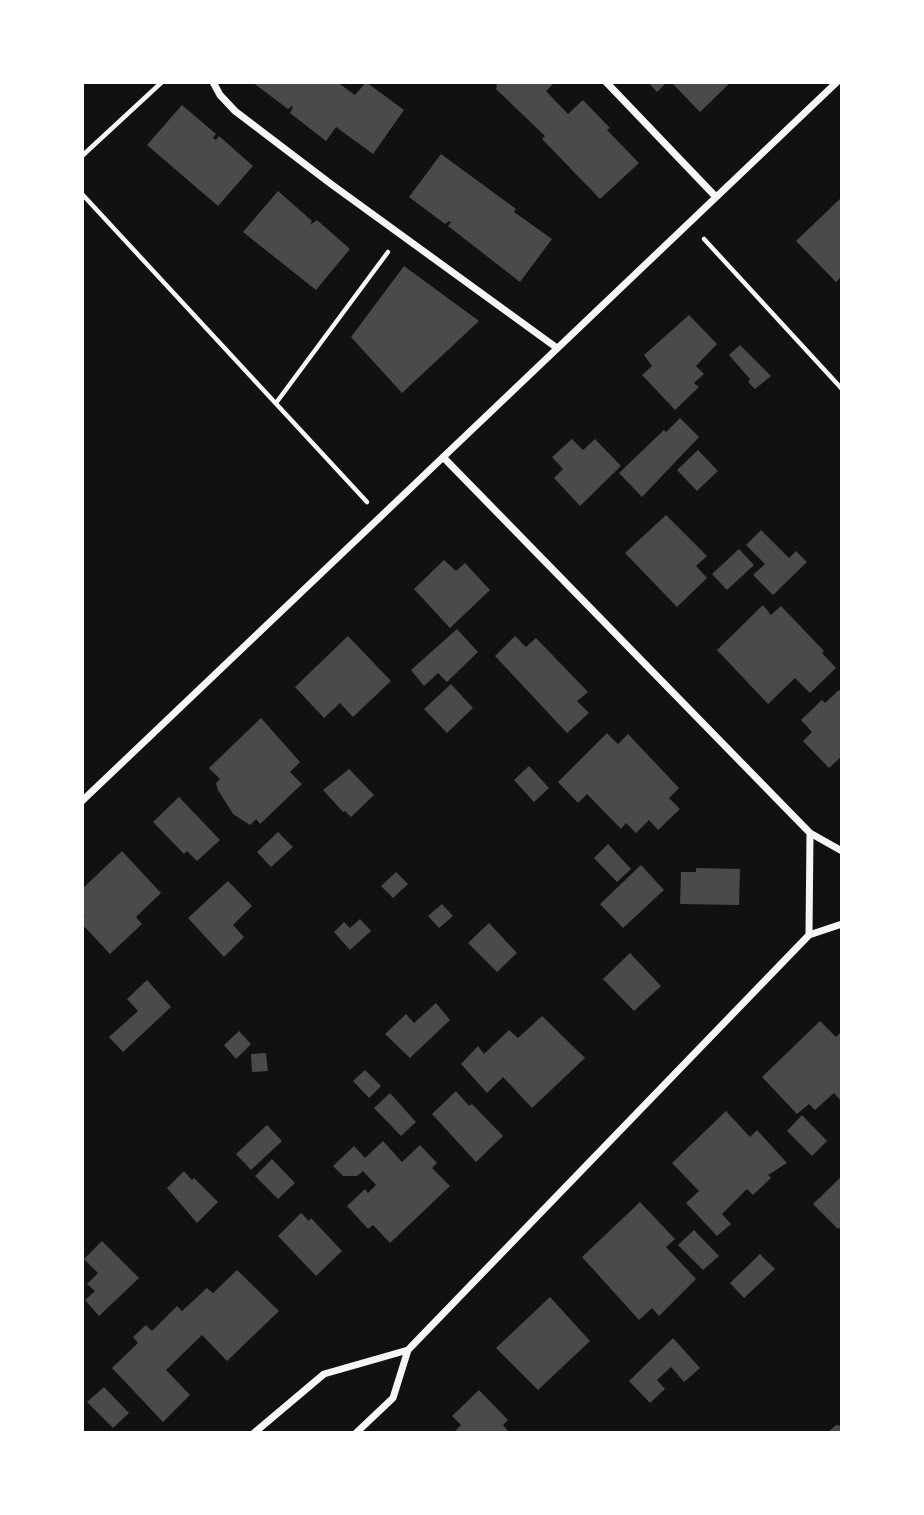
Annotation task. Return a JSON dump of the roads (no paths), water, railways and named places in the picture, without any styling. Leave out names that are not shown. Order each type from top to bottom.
[{"type":"street","points":[[212,82],[235,111],[558,348]]},
{"type":"street","points":[[606,82],[716,197]]},
{"type":"street","points":[[82,801],[837,82]]},
{"type":"street","points":[[443,457],[810,833],[842,851]]},
{"type":"street","points":[[809,935],[810,833]]},
{"type":"street","points":[[356,1433],[393,1398],[408,1350],[809,935],[842,923]]},
{"type":"street","points":[[254,1433],[324,1374],[408,1350]]}]
